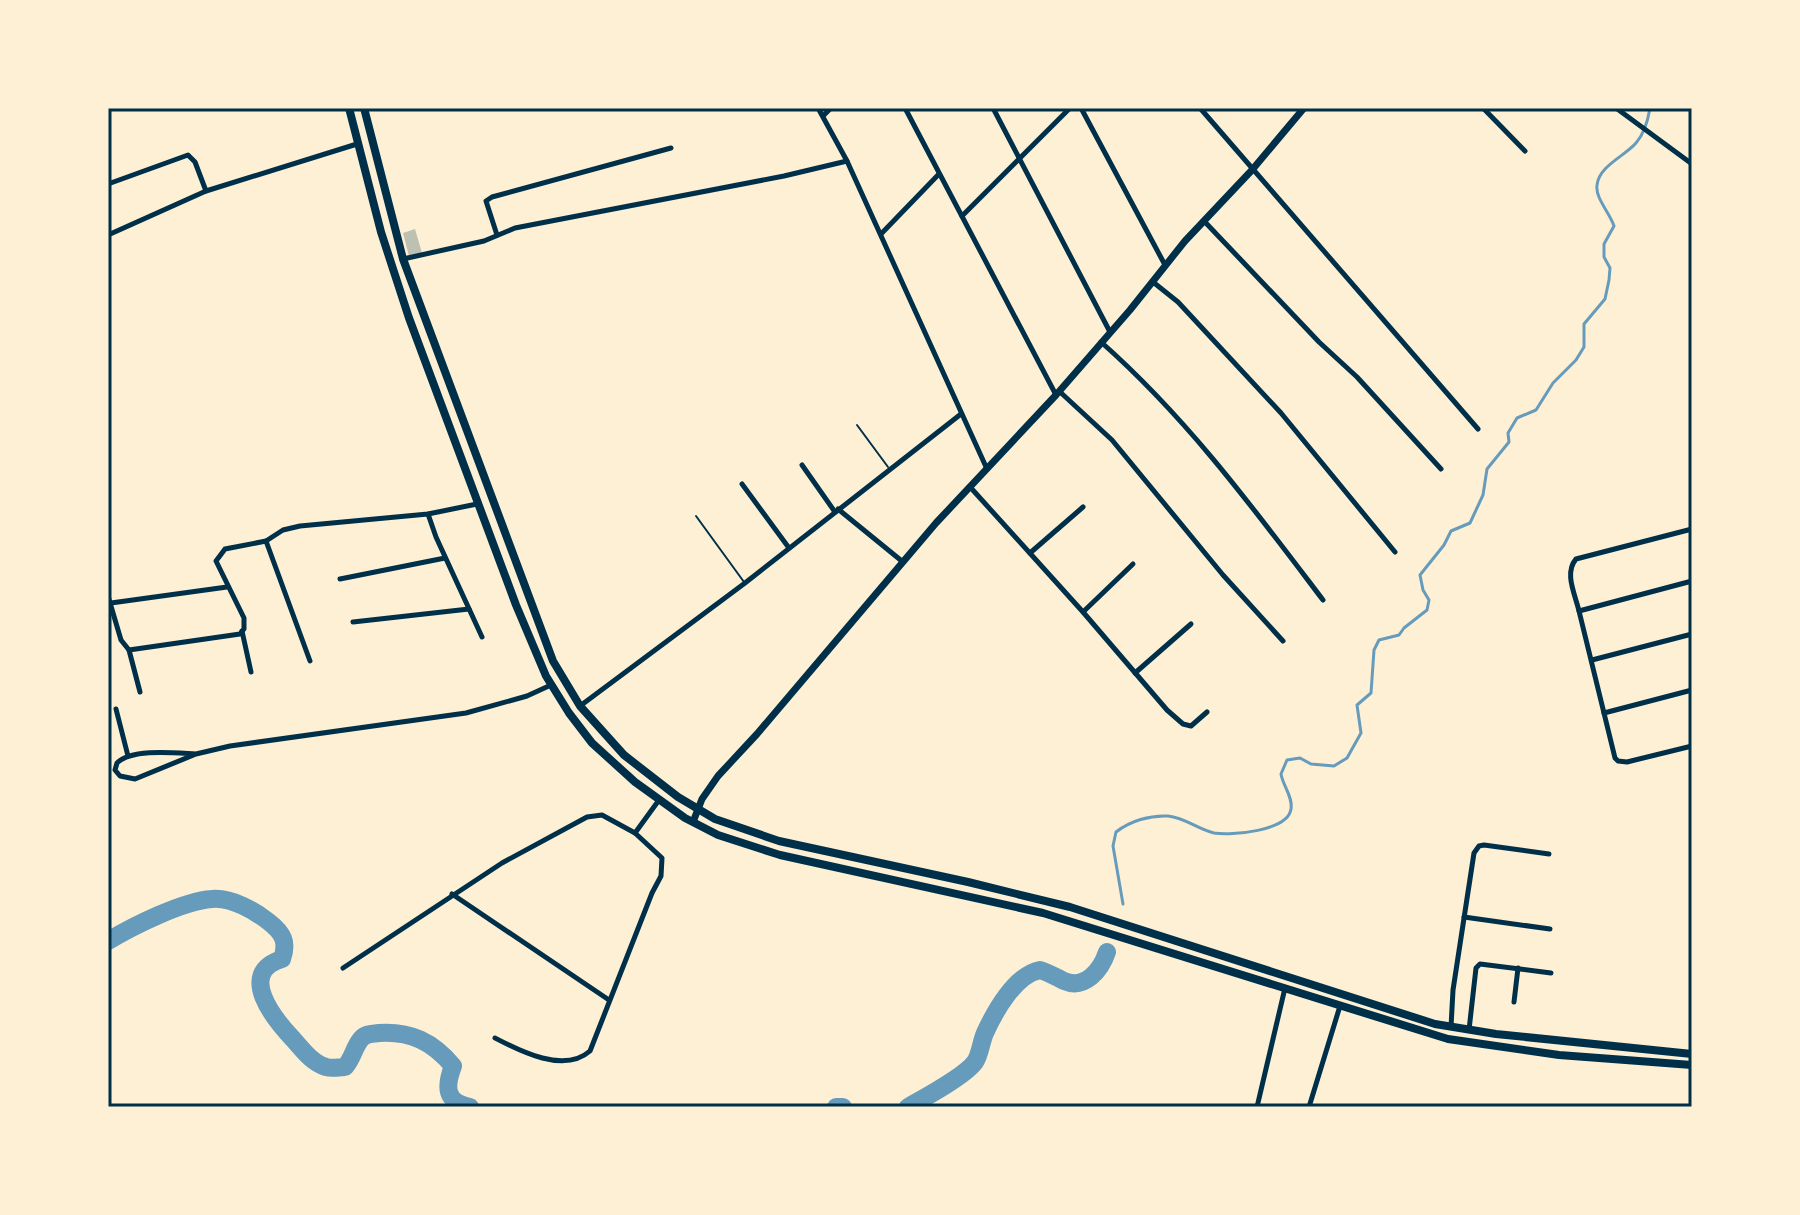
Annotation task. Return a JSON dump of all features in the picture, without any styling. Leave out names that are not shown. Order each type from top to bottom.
[{"type":"main road","points":[[349,108],[400,289],[530,642],[551,685],[592,743],[659,800],[718,835],[780,855],[1043,913],[1448,1039],[1559,1055],[1692,1065]]},
{"type":"main road","points":[[364,108],[403,259],[553,661],[580,706],[624,755],[697,810],[779,841],[1070,907],[1451,1028],[1692,1054]]},
{"type":"main road","points":[[693,822],[710,786],[903,562],[1058,393],[1203,220],[1252,170],[1304,108]]},
{"type":"main road","points":[[460,458],[474,453]]},
{"type":"street","points":[[818,108],[847,161],[988,469]]},
{"type":"street","points":[[823,116],[831,108]]},
{"type":"street","points":[[905,108],[938,175],[1058,393],[1112,440],[1223,575],[1283,641]]},
{"type":"street","points":[[993,108],[1110,332]]},
{"type":"street","points":[[962,216],[1070,108]]},
{"type":"street","points":[[1200,108],[1478,429]]},
{"type":"street","points":[[1483,108],[1525,151]]},
{"type":"street","points":[[1616,108],[1692,164]]},
{"type":"street","points":[[1082,109],[1165,266]]},
{"type":"street","points":[[108,235],[206,191],[357,144]]},
{"type":"street","points":[[497,235],[486,201],[492,197],[671,148]]},
{"type":"street","points":[[108,184],[188,155],[195,162],[206,191]]},
{"type":"street","points":[[403,259],[471,244],[522,226],[847,161]]},
{"type":"street","points":[[881,234],[938,175]]},
{"type":"street","points":[[1203,220],[1319,342],[1357,377],[1441,469]]},
{"type":"street","points":[[1153,282],[1178,302],[1260,390],[1329,469],[1395,552]]},
{"type":"street","points":[[1101,342],[1165,403],[1206,448],[1323,600]]},
{"type":"street","points":[[580,706],[745,583],[961,414]]},
{"type":"street","points":[[802,465],[837,511],[903,562]]},
{"type":"street","points":[[742,484],[789,548]]},
{"type":"street","points":[[971,488],[1152,694],[1183,724],[1196,724],[1207,712]]},
{"type":"street","points":[[251,672],[242,631],[244,618],[217,567],[221,552],[266,541],[283,530],[300,526],[428,514],[477,504]]},
{"type":"street","points":[[1030,553],[1083,507]]},
{"type":"street","points":[[428,514],[482,637]]},
{"type":"street","points":[[1692,529],[1576,559],[1570,572],[1618,761],[1636,760],[1692,746]]},
{"type":"street","points":[[266,541],[310,661]]},
{"type":"street","points":[[340,579],[445,558]]},
{"type":"street","points":[[1083,612],[1133,564]]},
{"type":"street","points":[[1579,611],[1692,581]]},
{"type":"street","points":[[140,692],[129,650],[121,640],[110,600],[227,587]]},
{"type":"street","points":[[353,622],[469,609]]},
{"type":"street","points":[[1135,673],[1191,624]]},
{"type":"street","points":[[129,650],[242,631]]},
{"type":"street","points":[[1592,660],[1692,634]]},
{"type":"street","points":[[196,754],[162,752],[128,756],[117,763],[115,770],[127,780],[196,754],[267,739],[485,709],[551,685]]},
{"type":"street","points":[[1604,713],[1692,690]]},
{"type":"street","points":[[116,709],[128,756]]},
{"type":"street","points":[[635,833],[659,800]]},
{"type":"street","points":[[343,968],[502,863],[587,817],[602,815],[635,833],[658,852],[663,867],[590,1051],[579,1058],[545,1059],[522,1052],[495,1038]]},
{"type":"street","points":[[1451,1028],[1453,990],[1464,917],[1473,859],[1479,846],[1549,854]]},
{"type":"street","points":[[452,894],[609,1000]]},
{"type":"street","points":[[1464,917],[1550,929]]},
{"type":"street","points":[[1469,1031],[1476,968],[1480,964],[1551,973]]},
{"type":"street","points":[[1514,1002],[1518,968]]},
{"type":"street","points":[[1257,1107],[1285,987]]},
{"type":"street","points":[[1309,1107],[1340,1006]]},
{"type":"lane","points":[[857,425],[889,468]]},
{"type":"lane","points":[[696,516],[745,583]]},
{"type":"building","points":[[415,229],[422,253],[409,256],[403,233]]},
{"type":"waterway","points":[[1123,904],[1113,846],[1116,832],[1122,828],[1161,816],[1180,819],[1214,833],[1245,833],[1270,827],[1288,816],[1291,809],[1291,800],[1281,774],[1287,760],[1300,758],[1311,764],[1334,766],[1347,758],[1361,733],[1357,705],[1371,693],[1374,650],[1379,640],[1399,635],[1427,610],[1429,600],[1420,575],[1451,531],[1470,523],[1483,495],[1487,469],[1509,442],[1508,433],[1517,418],[1536,410],[1553,383],[1576,360],[1584,347],[1584,324],[1605,299],[1610,268],[1604,257],[1604,244],[1614,226],[1598,195],[1597,185],[1602,172],[1639,139],[1650,108]]},
{"type":"waterway","points":[[108,941],[187,904],[219,899],[242,906],[269,922],[283,938],[282,959],[269,966],[262,975],[261,985],[269,1009],[312,1059],[328,1068],[345,1067],[365,1036],[391,1033],[411,1036],[438,1050],[453,1066],[449,1092],[456,1101],[470,1107]]},
{"type":"waterway","points":[[908,1107],[970,1068],[994,1015],[1022,979],[1040,970],[1064,981],[1079,983],[1091,977],[1107,952]]},
{"type":"waterway","points":[[836,1107],[843,1107]]}]
